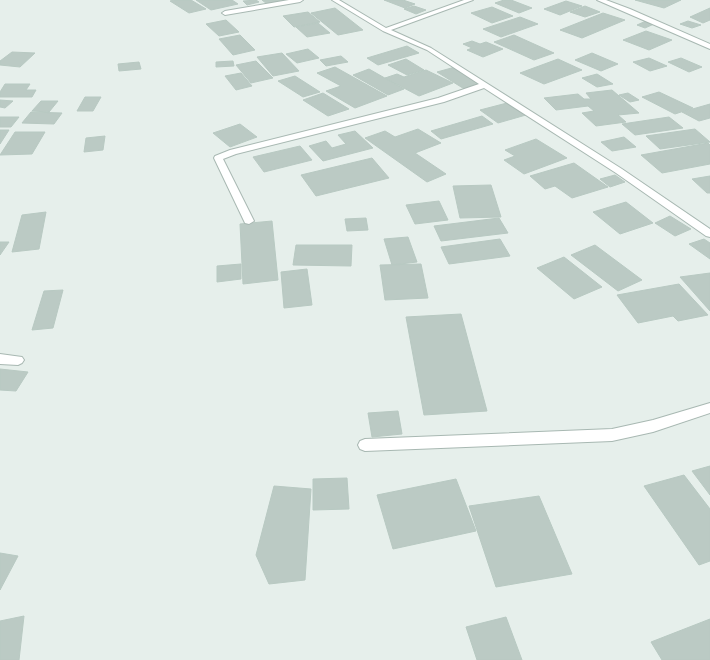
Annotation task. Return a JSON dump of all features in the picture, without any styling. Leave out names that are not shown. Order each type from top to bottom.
[{"type":"street","points":[[226,13],[300,0]]},
{"type":"street","points":[[335,0],[385,30],[429,49],[619,171],[710,234]]},
{"type":"street","points":[[385,30],[470,0]]},
{"type":"street","points":[[600,0],[628,10],[710,47]]},
{"type":"street","points":[[249,221],[218,158],[233,152],[441,100],[485,85]]},
{"type":"street","points":[[0,359],[18,360]]},
{"type":"street","points":[[365,445],[612,435],[653,426],[710,408]]},
{"type":"building","points":[[191,0],[206,9],[189,13],[170,1]]},
{"type":"building","points":[[196,0],[232,0],[238,4],[211,10]]},
{"type":"building","points":[[256,0],[259,2],[247,5],[243,1]]},
{"type":"building","points":[[262,0],[287,0],[267,4]]},
{"type":"building","points":[[384,0],[403,0],[415,4],[405,8]]},
{"type":"building","points":[[504,0],[511,0],[532,8],[519,13],[495,3]]},
{"type":"building","points":[[635,0],[681,0],[664,8]]},
{"type":"building","points":[[566,1],[582,6],[560,15],[544,9]]},
{"type":"building","points":[[414,6],[426,10],[416,14],[404,9]]},
{"type":"building","points":[[585,6],[600,12],[585,17],[570,12]]},
{"type":"building","points":[[492,7],[513,16],[492,23],[471,13]]},
{"type":"building","points":[[335,8],[363,30],[338,35],[311,13]]},
{"type":"building","points":[[710,8],[710,20],[703,23],[690,17]]},
{"type":"building","points":[[308,12],[320,22],[294,27],[283,16]]},
{"type":"building","points":[[603,13],[625,20],[582,38],[560,30]]},
{"type":"building","points":[[520,17],[538,24],[501,37],[483,29]]},
{"type":"building","points":[[226,20],[239,32],[219,36],[206,24]]},
{"type":"building","points":[[646,21],[654,24],[645,28],[637,25]]},
{"type":"building","points":[[688,21],[701,25],[692,28],[680,24]]},
{"type":"building","points":[[318,23],[330,33],[307,37],[296,27]]},
{"type":"building","points":[[646,31],[672,40],[649,50],[623,40]]},
{"type":"building","points":[[240,35],[255,50],[233,55],[219,39]]},
{"type":"building","points":[[514,35],[554,53],[534,60],[494,42]]},
{"type":"building","points":[[472,41],[480,44],[486,42],[503,49],[483,57],[467,50],[472,48],[463,44]]},
{"type":"building","points":[[407,46],[419,53],[378,65],[367,58]]},
{"type":"building","points":[[308,49],[319,58],[297,63],[286,54]]},
{"type":"building","points":[[12,52],[35,53],[20,67],[0,65],[0,61]]},
{"type":"building","points":[[282,53],[299,71],[273,76],[257,57]]},
{"type":"building","points":[[592,53],[618,64],[601,71],[575,60]]},
{"type":"building","points":[[341,56],[348,62],[326,66],[320,60]]},
{"type":"building","points":[[649,58],[667,66],[650,71],[633,62]]},
{"type":"building","points":[[681,58],[702,67],[689,72],[668,62]]},
{"type":"building","points":[[406,59],[424,70],[407,75],[388,65]]},
{"type":"building","points":[[558,59],[582,70],[544,84],[520,73]]},
{"type":"building","points":[[233,61],[234,66],[216,67],[216,62]]},
{"type":"building","points":[[256,61],[273,78],[251,83],[236,65]]},
{"type":"building","points":[[139,62],[141,69],[119,71],[118,64]]},
{"type":"building","points":[[335,67],[387,96],[355,108],[326,91],[341,86],[317,73]]},
{"type":"building","points":[[455,67],[484,85],[466,90],[437,72]]},
{"type":"building","points":[[369,69],[404,89],[388,95],[353,75]]},
{"type":"building","points":[[426,70],[453,83],[419,96],[385,78],[397,74],[404,77]]},
{"type":"building","points":[[241,73],[252,86],[236,90],[225,76]]},
{"type":"building","points":[[597,74],[613,84],[597,87],[582,78]]},
{"type":"building","points":[[295,76],[320,92],[303,97],[278,81]]},
{"type":"building","points":[[5,84],[30,84],[26,90],[36,90],[32,97],[0,97],[0,92]]},
{"type":"building","points":[[612,90],[639,113],[618,115],[626,122],[596,126],[582,113],[594,111],[588,106],[556,110],[544,98],[578,94],[584,99],[591,99],[586,93]]},
{"type":"building","points":[[659,92],[693,108],[675,114],[642,97]]},
{"type":"building","points":[[323,93],[349,109],[328,116],[303,100]]},
{"type":"building","points":[[628,93],[639,100],[630,102],[619,95]]},
{"type":"building","points":[[85,97],[101,97],[93,111],[77,111]]},
{"type":"building","points":[[0,100],[13,101],[5,108],[0,107]]},
{"type":"building","points":[[41,101],[58,101],[49,112],[32,111]]},
{"type":"building","points":[[507,103],[526,115],[498,123],[480,110]]},
{"type":"building","points":[[710,104],[710,118],[699,121],[682,112]]},
{"type":"building","points":[[31,112],[62,113],[54,124],[22,123]]},
{"type":"building","points":[[482,116],[493,124],[441,139],[431,131]]},
{"type":"building","points":[[0,117],[19,117],[11,127],[0,127]]},
{"type":"building","points":[[669,117],[683,128],[635,135],[622,124]]},
{"type":"building","points":[[240,124],[257,137],[230,147],[213,133]]},
{"type":"building","points":[[418,129],[441,143],[415,153],[446,174],[427,182],[365,138],[385,131],[395,137]]},
{"type":"building","points":[[695,129],[710,142],[660,149],[646,136]]},
{"type":"building","points":[[0,130],[9,130],[0,144]]},
{"type":"building","points":[[355,131],[373,148],[323,161],[309,146],[326,141],[332,148],[346,144],[338,135]]},
{"type":"building","points":[[15,132],[45,132],[32,154],[0,155]]},
{"type":"building","points":[[105,136],[103,150],[84,152],[86,138]]},
{"type":"building","points":[[624,137],[636,147],[612,151],[601,142]]},
{"type":"building","points":[[536,139],[567,158],[524,174],[504,160],[515,156],[505,150]]},
{"type":"building","points":[[708,143],[710,145],[710,164],[662,173],[641,155]]},
{"type":"building","points":[[300,146],[312,160],[264,172],[253,157]]},
{"type":"building","points":[[372,158],[389,178],[316,196],[301,175]]},
{"type":"building","points":[[574,163],[608,187],[572,198],[555,186],[545,189],[530,176]]},
{"type":"building","points":[[615,175],[625,182],[610,187],[600,179]]},
{"type":"building","points":[[710,176],[710,193],[707,193],[692,179]]},
{"type":"building","points":[[491,185],[501,217],[460,218],[453,186]]},
{"type":"building","points":[[439,201],[448,220],[415,224],[406,205]]},
{"type":"building","points":[[626,202],[653,223],[620,234],[593,212]]},
{"type":"building","points":[[46,212],[39,249],[12,252],[22,215]]},
{"type":"building","points":[[670,216],[691,229],[675,236],[655,223]]},
{"type":"building","points":[[366,218],[368,230],[347,231],[345,219]]},
{"type":"building","points":[[499,218],[508,233],[441,241],[434,226]]},
{"type":"building","points":[[272,221],[278,280],[243,284],[240,224]]},
{"type":"building","points":[[408,237],[417,262],[392,265],[384,239]]},
{"type":"building","points":[[500,239],[510,256],[449,264],[441,247]]},
{"type":"building","points":[[704,239],[710,243],[710,259],[689,244]]},
{"type":"building","points":[[0,242],[9,242],[0,255]]},
{"type":"building","points":[[296,245],[352,245],[351,266],[293,265]]},
{"type":"building","points":[[595,245],[642,280],[618,291],[571,255]]},
{"type":"building","points":[[564,257],[602,287],[574,299],[537,268]]},
{"type":"building","points":[[241,264],[241,279],[217,282],[217,266]]},
{"type":"building","points":[[421,264],[428,298],[385,300],[380,265]]},
{"type":"building","points":[[307,269],[312,305],[284,308],[281,272]]},
{"type":"building","points":[[710,273],[710,311],[680,277]]},
{"type":"building","points":[[679,284],[708,315],[678,321],[673,316],[638,323],[617,295]]},
{"type":"building","points":[[63,290],[53,328],[32,330],[44,291]]},
{"type":"building","points":[[461,314],[487,411],[424,415],[406,317]]},
{"type":"building","points":[[0,369],[28,372],[16,391],[0,390]]},
{"type":"building","points":[[398,411],[402,434],[372,437],[368,413]]},
{"type":"building","points":[[710,466],[710,495],[692,471]]},
{"type":"building","points":[[684,475],[710,509],[710,561],[699,565],[644,486]]},
{"type":"building","points":[[347,478],[349,509],[313,510],[313,479]]},
{"type":"building","points":[[456,479],[476,531],[393,549],[377,495]]},
{"type":"building","points":[[274,486],[311,489],[305,580],[269,584],[256,555]]},
{"type":"building","points":[[539,496],[572,574],[496,587],[469,506]]},
{"type":"building","points":[[0,553],[18,556],[0,590]]},
{"type":"building","points":[[24,616],[19,660],[0,660],[0,621]]},
{"type":"building","points":[[506,617],[522,660],[477,660],[466,627]]},
{"type":"building","points":[[710,619],[710,660],[662,660],[651,642]]}]
